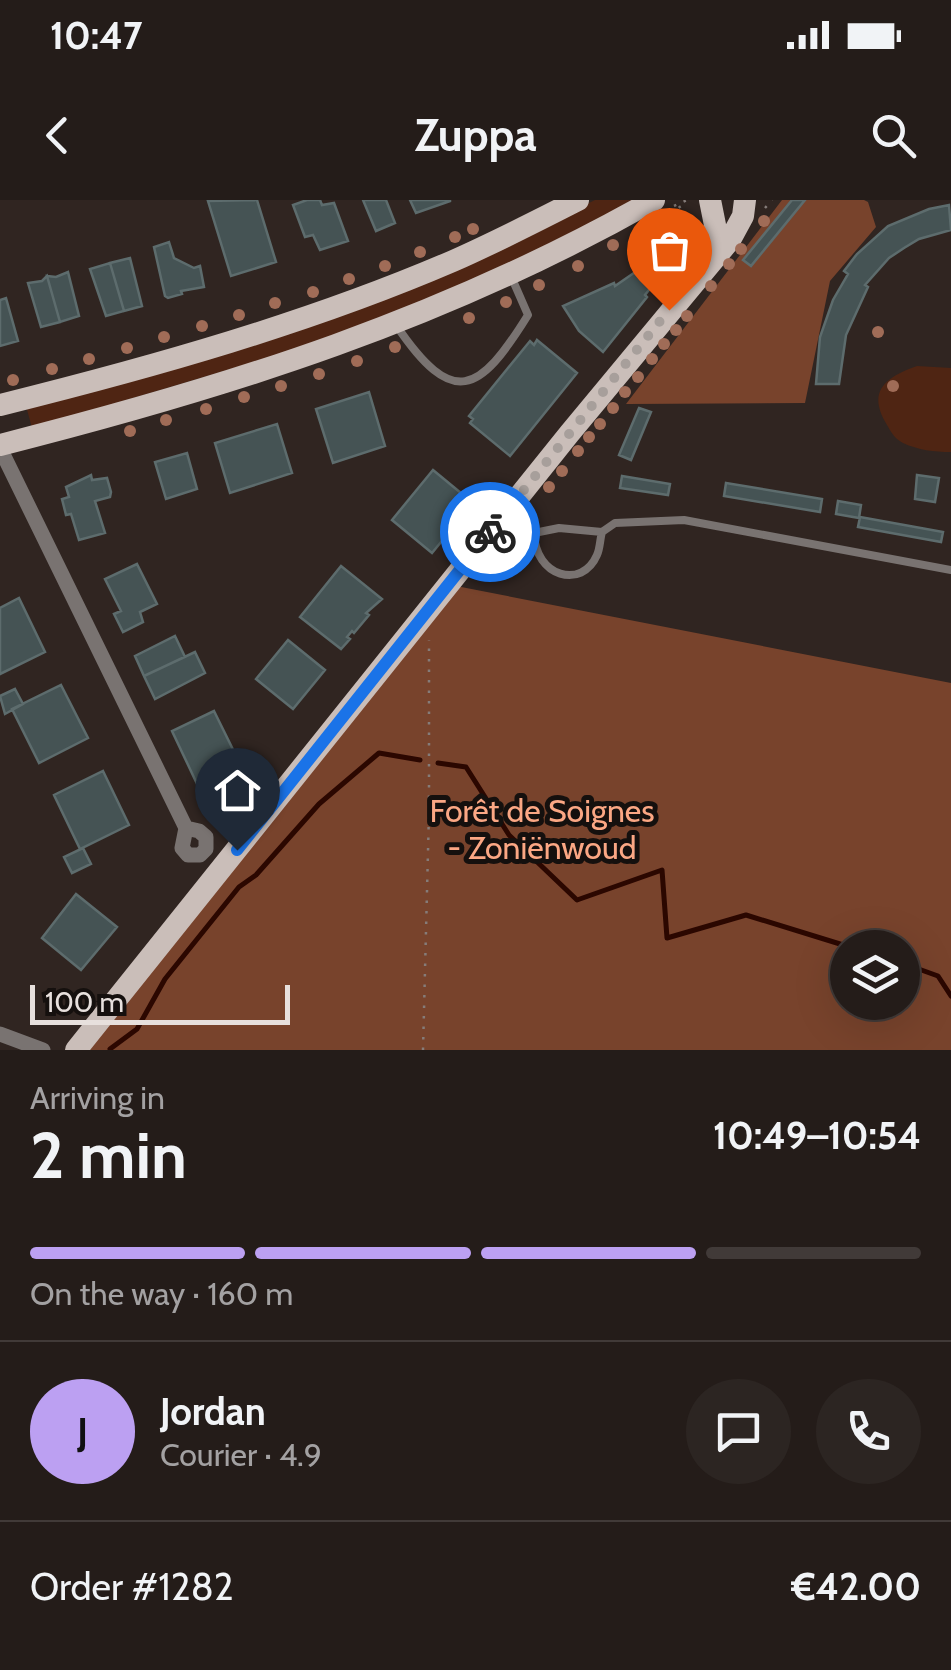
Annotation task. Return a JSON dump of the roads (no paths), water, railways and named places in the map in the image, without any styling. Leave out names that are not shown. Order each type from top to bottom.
[{"type":"main road","points":[[0,405],[177,356],[365,296],[456,260],[578,200]]},
{"type":"main road","points":[[704,268],[715,225],[710,200]]},
{"type":"main road","points":[[76,1050],[506,512],[730,240],[743,216],[746,200]]},
{"type":"main road","points":[[0,446],[152,405],[396,325],[664,203]]},
{"type":"street","points":[[0,446],[186,828]]},
{"type":"street","points":[[0,1034],[42,1050]]},
{"type":"lane","points":[[396,325],[415,354],[438,373],[456,382],[473,381],[491,367],[528,315],[511,275]]},
{"type":"lane","points":[[506,512],[534,533],[538,557],[545,566],[564,574],[573,574],[592,563],[602,532]]},
{"type":"lane","points":[[534,533],[559,528],[602,532],[615,523],[684,520],[951,570]]},
{"type":"waterway","points":[[110,1049],[137,1029],[165,979],[239,887],[256,875],[319,804],[379,753],[420,760]]},
{"type":"waterway","points":[[438,763],[466,767],[509,835],[577,900],[662,870],[667,938],[746,915],[830,941]]},
{"type":"waterway","points":[[920,970],[938,976],[951,996]]},
{"type":"park label","name":"Forêt de Soignes - Zoniënwoud","points":[[542,830]]}]
